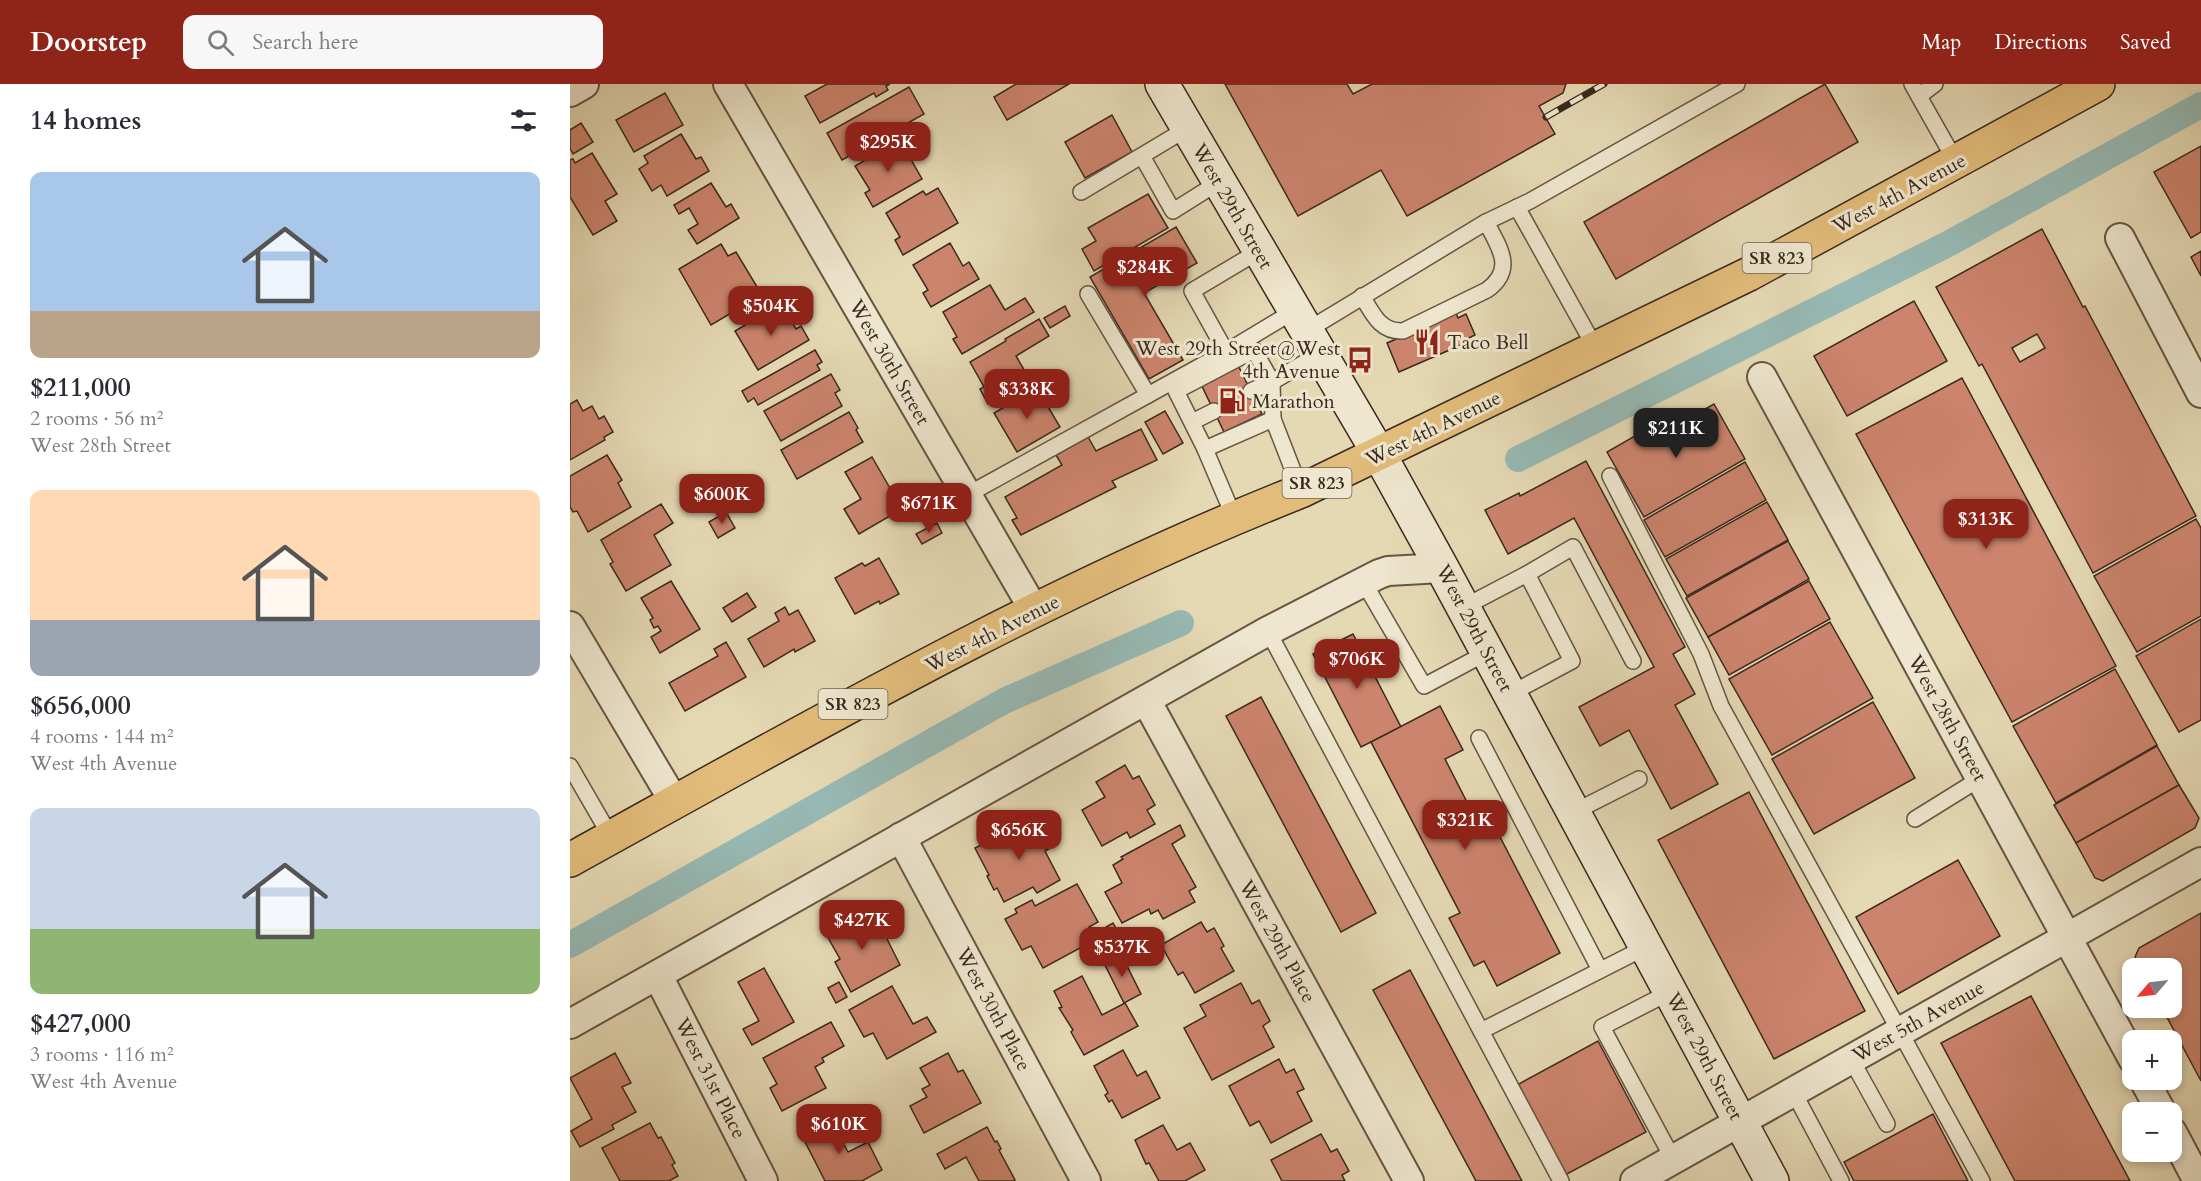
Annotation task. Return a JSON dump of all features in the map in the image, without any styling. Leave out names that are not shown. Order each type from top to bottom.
[{"type":"main road","name":"West 4th Avenue","points":[[570,860],[831,716],[1034,610],[1234,518],[1301,491],[1749,274],[1956,162],[2086,87]]},
{"type":"street","points":[[570,92],[584,84]]},
{"type":"street","name":"West 30th Street","points":[[729,84],[1034,610]]},
{"type":"street","name":"West 29th Street","points":[[1162,84],[1379,454],[1464,607],[1772,1181]]},
{"type":"street","points":[[2120,238],[2201,393]]},
{"type":"street","name":"West 28th Street","points":[[1762,377],[2122,1039]]},
{"type":"street","points":[[570,1024],[1268,631],[1363,581],[1388,571],[1442,568]]},
{"type":"street","points":[[570,626],[675,803]]},
{"type":"street","name":"West 29th Place","points":[[1146,700],[1409,1181]]},
{"type":"street","name":"West 30th Place","points":[[901,837],[1086,1181]]},
{"type":"street","name":"West 5th Avenue","points":[[1635,1181],[2201,862]]},
{"type":"street","name":"West 31st Place","points":[[658,976],[763,1181]]},
{"type":"street","points":[[2182,1151],[2198,1181]]},
{"type":"lane","points":[[968,495],[1226,352],[1306,332],[1486,222],[1737,84]]},
{"type":"lane","points":[[1935,84],[1915,90],[1956,162]]},
{"type":"lane","points":[[1081,192],[1188,128]]},
{"type":"lane","points":[[1142,156],[1173,210],[1219,182]]},
{"type":"lane","points":[[1517,207],[1596,349]]},
{"type":"lane","points":[[1362,296],[1380,324],[1395,331],[1403,331],[1487,290],[1495,284],[1502,272],[1504,260],[1486,222]]},
{"type":"lane","points":[[1226,352],[1192,291],[1259,251]]},
{"type":"lane","points":[[1088,294],[1148,395]]},
{"type":"lane","points":[[1251,392],[1272,382],[1306,332]]},
{"type":"lane","points":[[1234,518],[1205,449],[1176,391],[1254,350],[1272,382],[1273,418],[1301,491]]},
{"type":"lane","points":[[1192,422],[1214,411]]},
{"type":"lane","points":[[1205,449],[1273,418]]},
{"type":"lane","points":[[1610,476],[1701,654],[1721,706],[1982,1181]]},
{"type":"lane","points":[[1464,607],[1573,547],[1633,661]]},
{"type":"lane","points":[[1510,694],[1572,661],[1527,574]]},
{"type":"lane","points":[[1363,581],[1424,686],[1488,652]]},
{"type":"lane","points":[[1268,631],[1561,1181]]},
{"type":"lane","points":[[1479,738],[1600,970]]},
{"type":"lane","points":[[570,766],[612,837]]},
{"type":"lane","points":[[1915,819],[1981,778]]},
{"type":"lane","points":[[1574,812],[1639,779]]},
{"type":"lane","points":[[1481,1031],[1646,947]]},
{"type":"lane","points":[[1670,992],[1602,1027],[1673,1159]]},
{"type":"lane","points":[[1851,1059],[1887,1124]]},
{"type":"lane","points":[[1793,1091],[1841,1181]]},
{"type":"building","points":[[827,84],[890,84],[886,86],[888,90],[876,97],[874,93],[820,123],[805,96]]},
{"type":"building","points":[[1016,84],[1069,84],[1007,120],[994,97]]},
{"type":"building","points":[[1225,84],[1347,84],[1353,94],[1372,84],[1566,84],[1563,93],[1539,106],[1555,134],[1407,216],[1381,170],[1298,216]]},
{"type":"building","points":[[1825,84],[1858,142],[1616,279],[1584,222]]},
{"type":"building","points":[[909,87],[924,114],[842,160],[827,133]]},
{"type":"building","points":[[665,93],[683,125],[634,152],[616,120]]},
{"type":"building","points":[[1112,115],[1132,152],[1085,178],[1065,142]]},
{"type":"building","points":[[581,123],[593,142],[573,154],[570,148],[570,130]]},
{"type":"building","points":[[681,134],[696,159],[701,157],[709,171],[667,196],[661,185],[652,191],[639,169],[648,163],[644,156]]},
{"type":"building","points":[[900,140],[922,179],[873,207],[865,193],[870,190],[855,166]]},
{"type":"building","points":[[2201,146],[2201,232],[2191,238],[2154,172]]},
{"type":"building","points":[[592,153],[617,194],[605,201],[617,221],[593,235],[570,197],[570,160],[573,159],[575,163]]},
{"type":"building","points":[[711,183],[726,207],[731,204],[739,218],[697,244],[688,230],[698,224],[689,208],[679,214],[674,205]]},
{"type":"building","points":[[938,188],[958,223],[903,255],[895,240],[900,237],[886,213],[923,191],[926,195]]},
{"type":"building","points":[[1148,194],[1168,228],[1094,271],[1082,249],[1096,241],[1088,228]]},
{"type":"building","points":[[1176,227],[1197,263],[1144,293],[1183,360],[1149,379],[1090,277]]},
{"type":"building","points":[[2042,229],[2196,516],[2093,573],[1982,364],[1979,366],[1936,287]],"holes":[[[2037,334],[2045,348],[2020,362],[2012,348]]]},
{"type":"building","points":[[950,243],[963,266],[969,262],[979,279],[931,307],[923,293],[928,290],[913,265]]},
{"type":"building","points":[[721,244],[728,256],[736,252],[762,295],[711,325],[679,269]]},
{"type":"building","points":[[2201,251],[2201,276],[2191,257]]},
{"type":"building","points":[[990,285],[1005,310],[1025,298],[1034,312],[962,354],[953,339],[957,337],[943,312]]},
{"type":"building","points":[[1914,301],[1947,361],[1847,416],[1814,356]]},
{"type":"building","points":[[781,304],[796,329],[801,326],[809,340],[758,370],[735,331]]},
{"type":"building","points":[[1065,306],[1070,316],[1050,328],[1044,318]]},
{"type":"building","name":"Taco Bell","points":[[1456,313],[1458,318],[1466,314],[1475,335],[1467,339],[1468,342],[1399,372],[1387,343]]},
{"type":"building","points":[[1039,319],[1049,336],[1016,356],[1030,380],[988,404],[980,389],[984,387],[970,362]]},
{"type":"building","points":[[815,350],[822,362],[817,365],[820,370],[758,405],[754,398],[748,402],[742,391]]},
{"type":"building","name":"Marathon","points":[[1237,363],[1262,414],[1224,432],[1199,380]]},
{"type":"building","points":[[831,374],[840,390],[835,393],[842,406],[781,441],[764,411]]},
{"type":"building","points":[[1962,378],[2116,666],[2012,722],[1856,434]]},
{"type":"building","points":[[1037,388],[1060,427],[1017,452],[994,413]]},
{"type":"building","points":[[577,400],[583,411],[592,406],[599,419],[604,416],[613,432],[604,437],[605,440],[570,460],[570,404]]},
{"type":"building","points":[[1714,404],[1745,459],[1644,517],[1607,452],[1647,429],[1652,439]]},
{"type":"building","points":[[1165,411],[1183,443],[1163,454],[1145,422]]},
{"type":"building","points":[[849,412],[863,442],[797,479],[781,450]]},
{"type":"building","points":[[1141,429],[1157,460],[1112,481],[1116,487],[1021,535],[1012,520],[1017,518],[1005,497],[1062,465],[1056,455],[1088,437],[1096,451]]},
{"type":"building","points":[[607,455],[622,480],[618,483],[631,507],[588,532],[577,511],[573,512],[570,507],[570,476]]},
{"type":"building","points":[[872,457],[902,509],[859,534],[844,509],[861,499],[845,472]]},
{"type":"building","points":[[1586,461],[1685,647],[1673,654],[1695,694],[1675,705],[1718,784],[1671,809],[1629,730],[1600,746],[1579,707],[1654,667],[1574,518],[1508,554],[1485,510],[1519,493],[1520,496]]},
{"type":"building","points":[[1745,462],[1766,500],[1665,557],[1644,520]]},
{"type":"building","points":[[1767,502],[1788,540],[1687,596],[1666,559]]},
{"type":"building","points":[[661,504],[673,523],[654,535],[671,565],[626,591],[610,564],[613,562],[601,540]]},
{"type":"building","points":[[726,512],[735,528],[718,538],[709,522]]},
{"type":"building","points":[[2196,519],[2201,528],[2201,616],[2137,652],[2094,576]]},
{"type":"building","points":[[937,523],[942,533],[922,544],[916,534]]},
{"type":"building","points":[[1788,541],[1809,579],[1708,637],[1686,598]]},
{"type":"building","points":[[879,558],[899,594],[880,604],[879,601],[855,614],[835,578],[862,563],[865,566]]},
{"type":"building","points":[[671,581],[700,629],[660,653],[651,637],[661,631],[658,626],[654,628],[650,620],[653,618],[641,598]]},
{"type":"building","points":[[1809,581],[1830,619],[1729,675],[1708,637]]},
{"type":"building","points":[[747,593],[756,607],[732,622],[723,608]]},
{"type":"building","points":[[785,607],[789,615],[798,610],[815,641],[795,652],[794,649],[764,667],[748,639],[779,621],[775,613]]},
{"type":"building","points":[[2201,619],[2201,720],[2179,732],[2136,656]]},
{"type":"building","points":[[1830,622],[1873,698],[1772,755],[1729,679]]},
{"type":"building","points":[[1353,634],[1401,727],[1361,747],[1313,654]]},
{"type":"building","points":[[726,642],[746,677],[685,711],[669,683],[718,656],[714,649]]},
{"type":"building","points":[[2115,669],[2157,745],[2056,803],[2013,726]]},
{"type":"building","points":[[1261,697],[1376,913],[1341,932],[1226,716]]},
{"type":"building","points":[[1873,702],[1915,778],[1814,834],[1772,759]]},
{"type":"building","points":[[1440,706],[1463,750],[1445,759],[1472,812],[1484,806],[1560,953],[1497,986],[1484,961],[1474,966],[1449,918],[1460,913],[1371,742]]},
{"type":"building","points":[[2157,746],[2179,785],[2076,843],[2054,805]]},
{"type":"building","points":[[1125,765],[1133,779],[1139,776],[1155,805],[1147,810],[1155,824],[1130,838],[1127,832],[1102,846],[1082,810],[1105,797],[1096,782]]},
{"type":"building","points":[[2179,785],[2199,818],[2195,828],[2103,881],[2095,878],[2076,843]]},
{"type":"building","points":[[1749,792],[1865,1011],[1774,1059],[1658,840]]},
{"type":"building","points":[[1029,820],[1034,829],[1043,825],[1054,846],[1045,851],[1060,880],[1037,893],[1033,887],[1004,902],[997,888],[994,890],[975,848]]},
{"type":"building","points":[[1180,825],[1185,836],[1172,844],[1196,887],[1189,891],[1195,902],[1163,919],[1158,910],[1151,914],[1149,909],[1122,923],[1105,892],[1122,883],[1113,865],[1123,859],[1121,857]]},
{"type":"building","points":[[1958,860],[2000,936],[1898,994],[1856,917]]},
{"type":"building","points":[[1077,884],[1098,922],[1089,927],[1095,940],[1043,968],[1031,946],[1022,950],[1005,919],[1017,913],[1015,909],[1032,900],[1035,906]]},
{"type":"building","points":[[872,909],[900,965],[851,992],[835,962],[840,959],[826,934]]},
{"type":"building","points":[[2201,913],[2201,1081],[2182,1045],[2182,1030],[2174,1030],[2167,1018],[2182,1018],[2182,958],[2136,958],[2139,948]]},
{"type":"building","points":[[1201,922],[1207,932],[1214,928],[1224,946],[1221,948],[1234,971],[1195,993],[1183,972],[1178,975],[1161,945]]},
{"type":"building","points":[[1113,923],[1125,944],[1106,955],[1094,934]]},
{"type":"building","points":[[1121,954],[1141,994],[1124,1003],[1104,963]]},
{"type":"building","points":[[764,968],[794,1022],[752,1045],[743,1029],[759,1021],[738,982]]},
{"type":"building","points":[[1410,970],[1522,1181],[1476,1181],[1373,990]]},
{"type":"building","points":[[1082,976],[1102,1015],[1125,1003],[1138,1026],[1084,1055],[1071,1032],[1073,1030],[1059,1008],[1062,1007],[1054,991]]},
{"type":"building","points":[[839,982],[847,997],[836,1003],[828,988]]},
{"type":"building","points":[[1241,983],[1252,1004],[1259,1000],[1270,1021],[1263,1026],[1274,1047],[1212,1080],[1184,1028],[1206,1016],[1200,1005]]},
{"type":"building","points":[[892,986],[913,1024],[927,1017],[936,1032],[887,1059],[873,1033],[864,1037],[849,1010]]},
{"type":"building","points":[[2031,996],[2130,1181],[2015,1181],[1941,1043]]},
{"type":"building","points":[[831,1022],[844,1046],[822,1058],[824,1062],[815,1067],[826,1088],[782,1111],[770,1088],[777,1084],[763,1058]]},
{"type":"building","points":[[1598,1041],[1646,1132],[1565,1175],[1517,1085]]},
{"type":"building","points":[[1123,1050],[1137,1076],[1146,1071],[1160,1098],[1122,1118],[1112,1100],[1109,1102],[1105,1095],[1108,1093],[1094,1066]]},
{"type":"building","points":[[615,1053],[631,1083],[622,1087],[636,1112],[612,1125],[614,1129],[580,1147],[571,1131],[592,1119],[570,1078]]},
{"type":"building","points":[[948,1053],[958,1072],[963,1070],[981,1103],[924,1133],[910,1106],[927,1097],[922,1089],[930,1085],[920,1068]]},
{"type":"building","points":[[1279,1059],[1286,1073],[1294,1069],[1304,1089],[1297,1092],[1312,1121],[1271,1143],[1259,1121],[1250,1126],[1229,1086]]},
{"type":"building","points":[[1933,1114],[1968,1181],[1854,1181],[1844,1162]]},
{"type":"building","points":[[830,1118],[848,1152],[868,1142],[882,1170],[862,1181],[825,1181],[801,1134]]},
{"type":"building","points":[[650,1123],[658,1138],[661,1137],[675,1163],[672,1165],[678,1176],[669,1181],[620,1181],[602,1148]]},
{"type":"building","points":[[1163,1125],[1177,1150],[1190,1143],[1205,1170],[1185,1181],[1159,1181],[1149,1163],[1146,1164],[1135,1140]]},
{"type":"building","points":[[987,1127],[995,1142],[997,1141],[1001,1149],[999,1150],[1015,1180],[979,1181],[966,1157],[945,1169],[937,1154]]},
{"type":"building","points":[[1321,1134],[1331,1152],[1337,1149],[1349,1171],[1342,1175],[1345,1181],[1282,1181],[1271,1160]]},
{"type":"waterway","points":[[1518,459],[1948,244],[2201,105]]},
{"type":"waterway","points":[[570,945],[1004,701],[1181,623]]},
{"type":"railway","points":[[1546,117],[1604,84]]},
{"type":"place","name":"Taco Bell","points":[[1427,342]]},
{"type":"place","name":"West 29th Street@West 4th Avenue","points":[[1360,360]]},
{"type":"place","name":"Marathon","points":[[1232,401]]}]
